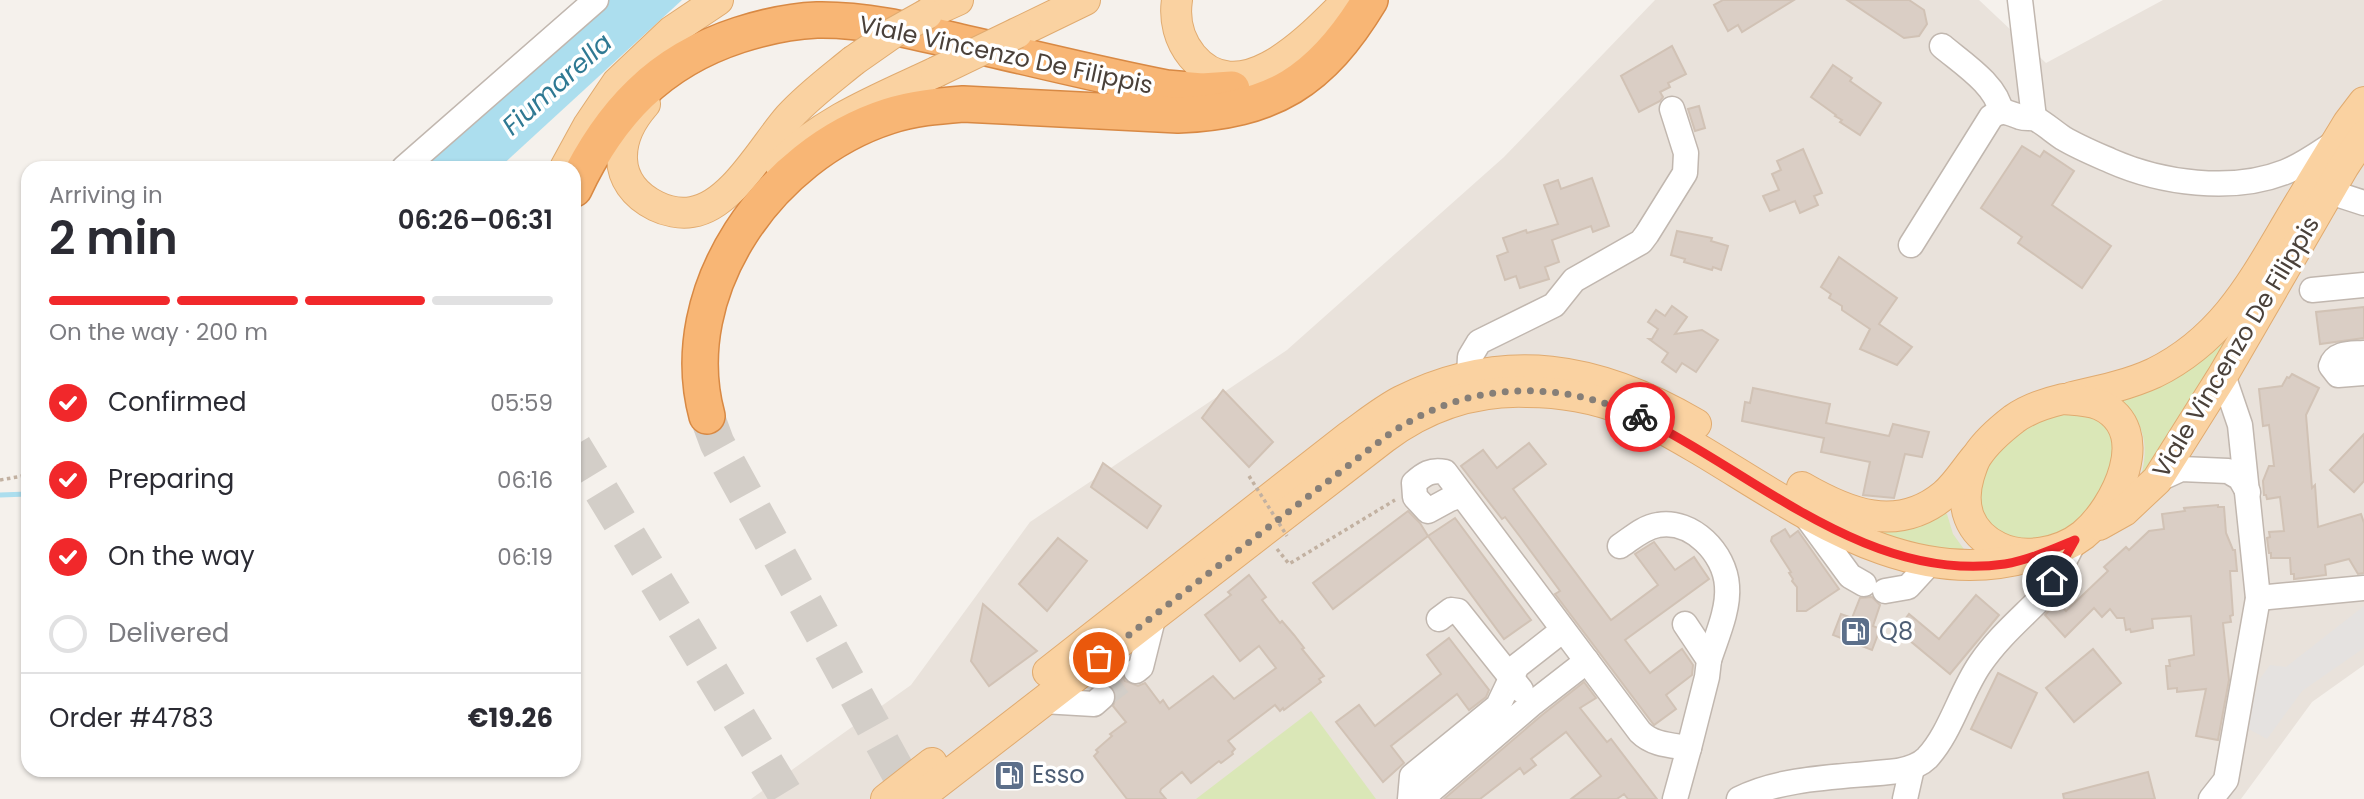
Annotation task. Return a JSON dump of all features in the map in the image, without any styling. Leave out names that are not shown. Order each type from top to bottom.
[{"type":"highway","name":"Viale Vincenzo De Filippis","points":[[581,176],[612,124],[646,86],[682,59],[752,31],[798,22],[844,21],[921,33],[1153,85],[1217,91],[1255,82],[1290,64],[1354,7]]},
{"type":"highway","name":"Viale Vincenzo De Filippis","points":[[705,406],[700,358],[703,325],[720,273],[742,231],[775,189],[817,153],[837,140],[888,116],[951,105],[1178,115],[1210,113],[1252,105],[1273,97],[1307,77],[1323,63],[1354,7]]},
{"type":"main road","points":[[569,161],[617,83],[672,31],[718,0]]},
{"type":"main road","points":[[958,0],[893,33],[853,61],[809,96],[731,189],[716,203],[692,213],[670,211],[647,202],[630,186],[623,169],[624,140],[630,125],[649,100],[676,78],[702,63],[776,38],[822,32],[863,36],[991,60],[1171,102],[1209,104],[1241,98],[1281,83],[1323,53],[1354,7]]},
{"type":"main road","points":[[705,406],[696,348],[702,297],[722,248],[754,195],[794,150],[856,110],[1085,0]]},
{"type":"main road","points":[[1177,0],[1179,31],[1189,52],[1206,68],[1225,75],[1262,70],[1290,55],[1354,7]]},
{"type":"main road","name":"Viale Vincenzo De Filippis","points":[[917,799],[1400,426],[1449,402],[1491,392],[1558,394],[1627,411],[1664,429],[1855,540],[1930,563],[1963,566],[2003,564],[2041,553],[2079,537],[2124,510],[2157,480],[2223,375],[2330,192],[2364,102]]},
{"type":"main road","name":"Viale Vincenzo De Filippis","points":[[886,799],[1373,419],[1399,402],[1438,385],[1469,376],[1511,370],[1553,372],[1599,380],[1671,409],[1834,505],[1868,516],[1900,514],[1929,505],[1953,486],[1989,441],[2017,417],[2047,403],[2131,382],[2154,373],[2181,357],[2220,325],[2252,284],[2350,139]]},
{"type":"main road","name":"Viale Vincenzo De Filippis","points":[[2063,399],[2094,402],[2103,406],[2120,423],[2128,445],[2126,470],[2118,487],[2097,520],[2079,537]]},
{"type":"main road","name":"Viale Vincenzo De Filippis","points":[[1975,458],[1965,497],[1972,525],[1986,541],[2004,550],[2041,553]]},
{"type":"street","points":[[412,161],[596,0]]},
{"type":"street","points":[[2020,0],[2034,118]]},
{"type":"street","points":[[1942,46],[1993,91],[2001,112]]},
{"type":"street","points":[[1469,376],[1470,357],[1479,342],[1554,305],[1574,280],[1641,242],[1685,173],[1686,153],[1672,108]]},
{"type":"street","points":[[1911,245],[1991,117],[2001,112],[2034,118],[2064,139],[2129,169],[2184,182],[2259,180],[2298,166],[2350,139]]},
{"type":"street","points":[[2330,192],[2364,203]]},
{"type":"street","points":[[2312,290],[2364,285]]},
{"type":"street","points":[[2364,353],[2339,355],[2333,359],[2331,366],[2338,375],[2364,373]]},
{"type":"street","points":[[2211,799],[2226,780],[2258,598],[2237,412],[2223,375]]},
{"type":"street","points":[[2157,480],[2181,469],[2228,471],[2240,478],[2248,492]]},
{"type":"street","points":[[1462,495],[1647,740],[1689,748]]},
{"type":"street","points":[[1802,511],[1850,576],[1875,587],[1908,587],[1930,563]]},
{"type":"street","points":[[1620,546],[1644,529],[1670,524],[1684,526],[1710,547],[1722,566],[1727,587],[1726,601],[1675,799]]},
{"type":"street","points":[[1739,799],[1752,792],[1791,783],[1912,768],[1925,760],[1937,745],[1979,665],[2008,629],[2040,598],[2079,537]]},
{"type":"street","points":[[2258,598],[2364,588]]},
{"type":"street","points":[[1439,619],[1451,610],[1458,611],[1511,680],[1533,703]]},
{"type":"street","points":[[1136,671],[1141,667],[1154,615]]},
{"type":"street","points":[[1685,624],[1709,660]]},
{"type":"street","points":[[1410,799],[1412,776],[1498,706],[1517,666],[1563,630]]},
{"type":"street","points":[[1421,799],[1533,703],[1587,661]]},
{"type":"street","points":[[1044,701],[1094,704],[1102,698]]},
{"type":"street","points":[[1905,799],[1912,768]]},
{"type":"path","points":[[0,480],[21,476]]},
{"type":"path","points":[[1249,476],[1287,536],[1275,547],[1289,564],[1396,499],[1398,489]]},
{"type":"shaded area","points":[[1655,0],[1979,0],[2046,63],[2163,0],[2364,0],[2364,665],[2312,702],[2241,799],[751,799],[911,685],[1030,522],[1287,350],[1504,157]]},
{"type":"shaded area","points":[[2364,606],[2364,648],[2302,691],[2267,739],[2245,727],[2259,680],[2270,665],[2286,667]]},
{"type":"green space","points":[[2251,310],[2140,480],[2145,457],[2143,436],[2135,417],[2120,399]]},
{"type":"green space","points":[[2063,412],[2108,420],[2122,457],[2085,516],[2059,533],[2019,543],[1982,527],[1977,484],[1983,471],[2006,442],[2032,424]]},
{"type":"green space","points":[[1942,511],[1947,514],[1953,534],[1966,552],[1955,557],[1853,524]]},
{"type":"green space","points":[[1311,711],[1376,799],[1196,799]]},
{"type":"water","points":[[604,0],[682,0],[507,161],[425,161]]},
{"type":"building","points":[[1723,0],[1794,0],[1742,32],[1738,25],[1728,31],[1714,5]]},
{"type":"building","points":[[1847,0],[1909,0],[1924,10],[1927,24],[1919,36],[1904,38]]},
{"type":"building","points":[[1672,46],[1686,74],[1668,83],[1670,87],[1660,92],[1663,97],[1660,101],[1639,112],[1621,76]]},
{"type":"building","points":[[1833,65],[1881,103],[1860,135],[1811,97]]},
{"type":"building","points":[[1699,106],[1705,128],[1695,131],[1688,109]]},
{"type":"building","points":[[2022,146],[2040,157],[2044,151],[2074,171],[2052,205],[2111,246],[2082,288],[2018,243],[2022,237],[1981,208]]},
{"type":"building","points":[[1803,149],[1822,193],[1814,196],[1818,205],[1800,213],[1795,201],[1770,211],[1763,196],[1779,190],[1772,174],[1781,170],[1777,161]]},
{"type":"building","points":[[1592,178],[1609,226],[1593,232],[1591,226],[1552,240],[1559,262],[1545,267],[1549,279],[1520,288],[1516,276],[1505,280],[1497,256],[1508,252],[1503,238],[1558,224],[1544,185],[1558,180],[1561,189]]},
{"type":"building","points":[[1677,231],[1712,238],[1711,241],[1728,246],[1721,270],[1684,262],[1685,259],[1671,255]]},
{"type":"building","points":[[1839,257],[1897,298],[1879,324],[1912,347],[1897,365],[1860,349],[1870,329],[1842,310],[1842,306],[1829,298],[1831,294],[1821,287]]},
{"type":"building","points":[[1672,306],[1687,317],[1675,334],[1702,330],[1718,340],[1696,372],[1682,363],[1676,372],[1662,362],[1668,353],[1649,339],[1652,339],[1658,329],[1648,322],[1656,310],[1665,316]]},
{"type":"building","points":[[2364,307],[2364,338],[2320,344],[2316,312]]},
{"type":"building","points":[[2292,374],[2319,388],[2306,415],[2318,527],[2361,514],[2364,523],[2364,573],[2358,574],[2349,559],[2325,565],[2326,575],[2294,579],[2290,558],[2271,558],[2269,553],[2269,532],[2284,531],[2280,497],[2267,499],[2264,495],[2263,481],[2269,466],[2274,466],[2269,425],[2263,426],[2259,389],[2282,386]]},
{"type":"building","points":[[1753,388],[1830,404],[1826,423],[1889,436],[1893,424],[1929,432],[1922,457],[1905,454],[1894,498],[1863,495],[1870,462],[1821,452],[1824,438],[1742,421],[1745,402],[1750,403]]},
{"type":"building","points":[[1223,390],[1273,442],[1249,467],[1202,418]]},
{"type":"building","points":[[2364,434],[2364,481],[2354,492],[2330,470]]},
{"type":"building","points":[[1529,443],[1546,464],[1513,489],[1611,620],[1658,585],[1635,554],[1654,542],[1675,570],[1694,557],[1709,579],[1625,640],[1650,673],[1682,649],[1693,665],[1692,675],[1666,695],[1676,709],[1654,725],[1555,594],[1560,591],[1521,538],[1505,517],[1502,519],[1461,466],[1483,450],[1497,468]]},
{"type":"building","points":[[1103,463],[1161,506],[1147,528],[1091,487]]},
{"type":"building","points":[[2218,505],[2224,507],[2226,533],[2235,550],[2237,571],[2230,571],[2233,615],[2230,616],[2231,622],[2223,623],[2229,680],[2218,740],[2196,736],[2206,689],[2177,692],[2177,688],[2168,689],[2166,666],[2170,666],[2169,660],[2194,655],[2191,616],[2152,619],[2153,628],[2131,632],[2130,629],[2126,630],[2124,618],[2117,618],[2110,609],[2102,617],[2094,608],[2065,637],[2045,615],[2057,601],[2066,611],[2108,571],[2104,567],[2126,547],[2129,550],[2149,531],[2164,529],[2162,514],[2185,511],[2184,508]]},
{"type":"building","points":[[1408,511],[1428,536],[1333,609],[1313,583]]},
{"type":"building","points":[[1455,518],[1531,620],[1504,639],[1428,536]]},
{"type":"building","points":[[1785,529],[1790,537],[1798,531],[1839,589],[1806,611],[1797,611],[1797,587],[1792,581],[1791,572],[1771,541],[1772,537]]},
{"type":"building","points":[[1058,538],[1087,561],[1047,611],[1019,584]]},
{"type":"building","points":[[1249,575],[1266,597],[1262,600],[1280,623],[1282,621],[1294,635],[1324,676],[1319,679],[1321,682],[1284,710],[1283,708],[1280,711],[1275,705],[1228,741],[1235,749],[1233,754],[1221,763],[1219,761],[1191,783],[1182,772],[1161,789],[1160,792],[1166,799],[1127,799],[1094,756],[1098,752],[1096,750],[1112,736],[1110,734],[1126,722],[1113,706],[1117,695],[1114,688],[1106,683],[1095,683],[1127,659],[1121,673],[1125,681],[1138,686],[1145,683],[1160,703],[1163,700],[1169,709],[1213,676],[1234,699],[1276,668],[1259,646],[1240,661],[1205,615],[1231,595],[1228,592]]},
{"type":"building","points":[[1976,595],[1999,615],[1950,674],[1897,630],[1909,614],[1939,639]]},
{"type":"building","name":"Q8","points":[[1872,597],[1880,605],[1873,626],[1880,629],[1872,650],[1833,635],[1841,614],[1852,618],[1860,598]]},
{"type":"building","points":[[983,604],[1037,651],[989,686],[971,661]]},
{"type":"building","points":[[1449,638],[1489,690],[1486,697],[1469,710],[1457,694],[1391,746],[1404,763],[1383,782],[1336,722],[1359,705],[1375,726],[1441,674],[1427,655]]},
{"type":"building","points":[[2093,649],[2121,683],[2074,722],[2046,688]]},
{"type":"building","points":[[1998,673],[2037,693],[2011,748],[1971,729]]},
{"type":"building","points":[[1584,682],[1596,698],[1580,708],[1607,742],[1611,739],[1657,799],[1628,799],[1624,794],[1617,799],[1571,799],[1601,776],[1566,732],[1531,759],[1536,765],[1524,774],[1520,768],[1480,799],[1444,799],[1542,715]]},
{"type":"building","points":[[2148,772],[2155,799],[2064,799],[2063,794]]},
{"type":"waterway","name":"Fiumarella","points":[[0,495],[21,494]]},
{"type":"tunnel","points":[[707,416],[717,443],[913,799]]},
{"type":"tunnel","points":[[581,458],[788,799]]},
{"type":"tunnel","points":[[1102,697],[1136,671]]},
{"type":"way so far","points":[[1099,658],[1400,426],[1449,402],[1491,392],[1535,392],[1581,398],[1640,417]]},
{"type":"place","name":"Q8","points":[[1856,632]]},
{"type":"place","name":"Esso","points":[[1009,775]]},
{"type":"route","points":[[1640,417],[1855,540],[1913,559],[1963,566],[2003,564],[2075,540],[2052,581]]}]
